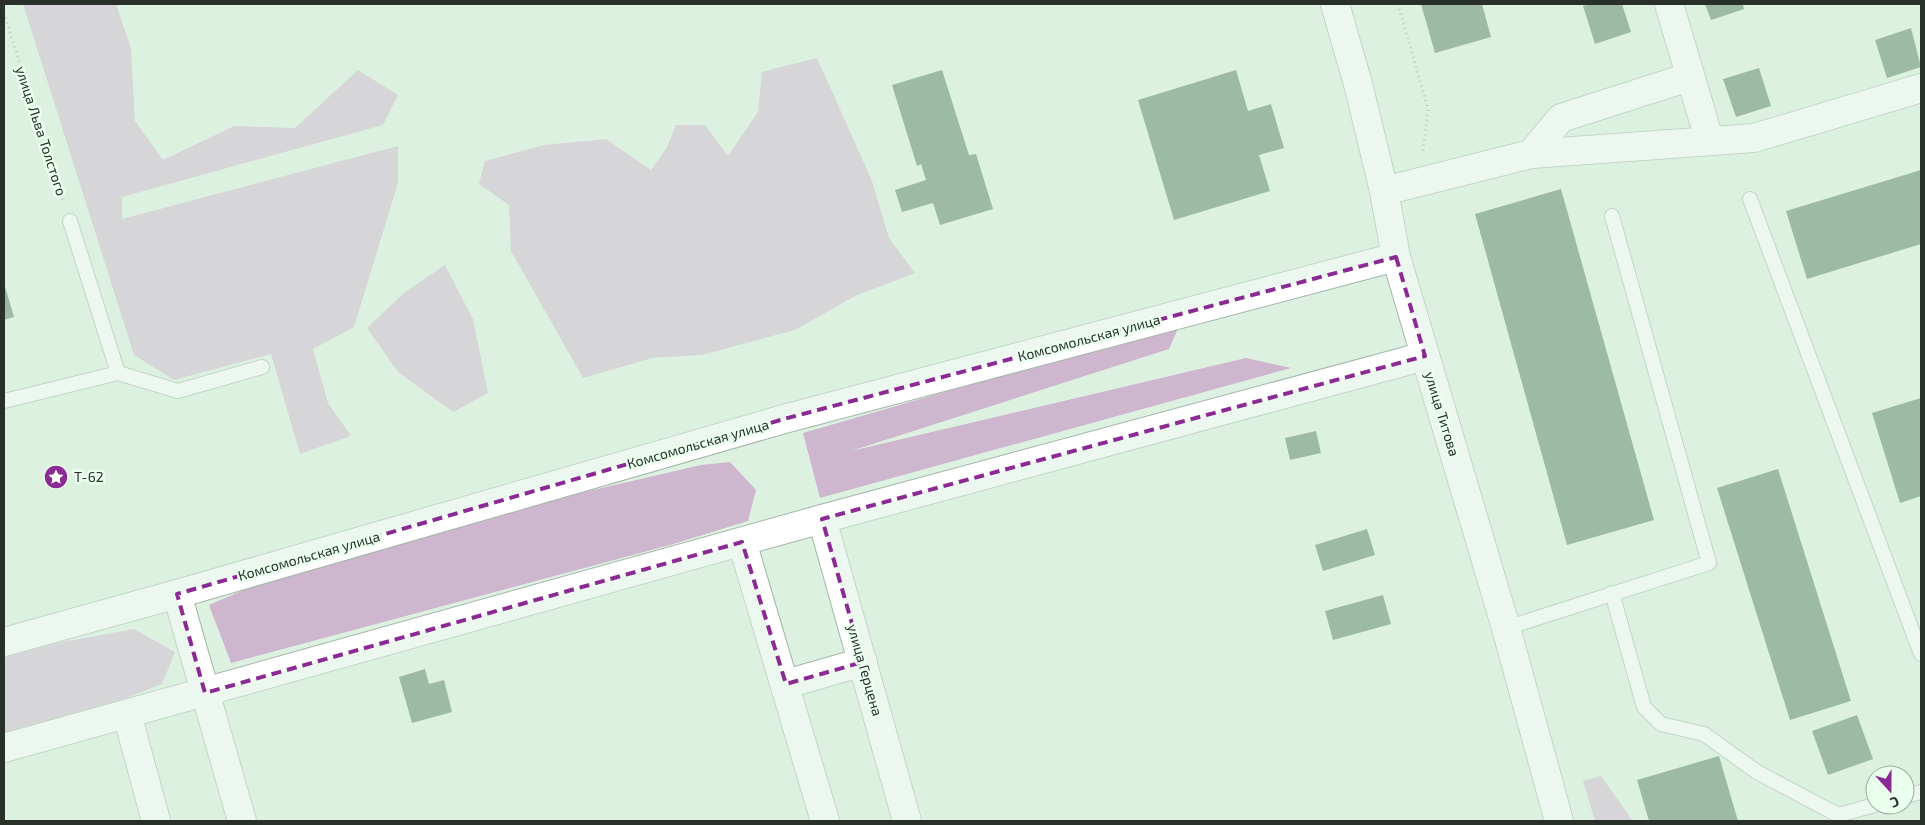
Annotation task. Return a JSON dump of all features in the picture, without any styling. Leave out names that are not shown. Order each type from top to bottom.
[{"type":"street","name":"улица Титова","points":[[1335,4],[1358,84],[1384,191],[1396,257],[1506,628],[1559,821]]},
{"type":"street","points":[[1669,4],[1689,77],[1709,139]]},
{"type":"street","points":[[1531,154],[1561,118],[1689,77]]},
{"type":"street","points":[[1384,191],[1531,154],[1709,139],[1754,138],[1921,88]]},
{"type":"street","name":"Комсомольская улица","points":[[4,642],[784,419],[1396,257]]},
{"type":"street","points":[[4,748],[822,519],[1425,356]]},
{"type":"street","name":"улица Герцена","points":[[822,519],[907,821]]},
{"type":"street","points":[[742,542],[826,821]]},
{"type":"street","points":[[176,594],[242,821]]},
{"type":"street","points":[[786,684],[863,662]]},
{"type":"street","points":[[127,714],[156,821]]},
{"type":"lane","points":[[1750,199],[1921,654]]},
{"type":"lane","points":[[1506,628],[1709,563],[1612,216]]},
{"type":"lane","points":[[70,221],[118,373]]},
{"type":"lane","points":[[4,401],[118,373],[178,391],[262,367]]},
{"type":"lane","points":[[1612,593],[1644,707],[1661,724],[1704,734],[1757,772],[1838,815],[1865,808]]},
{"type":"path","points":[[1398,4],[1428,109],[1419,181]]},
{"type":"path","name":"улица Льва Толстого","points":[[4,12],[70,221]]},
{"type":"highlighted area","points":[[1396,257],[1425,356],[822,519],[863,662],[786,684],[742,542],[205,693],[177,594],[784,419]]},
{"type":"shaded area","points":[[23,4],[116,4],[131,48],[135,121],[163,160],[234,126],[295,128],[358,70],[398,95],[383,125],[122,197],[122,219],[398,146],[398,183],[354,327],[313,349],[328,403],[351,436],[300,454],[271,354],[174,380],[134,355]]},
{"type":"shaded area","points":[[817,58],[872,181],[889,238],[915,273],[855,296],[795,330],[702,355],[652,358],[583,378],[511,251],[509,205],[479,184],[485,161],[544,145],[606,139],[651,170],[667,147],[676,125],[705,125],[728,156],[758,112],[762,72]]},
{"type":"shaded area","points":[[445,265],[473,319],[488,393],[453,412],[398,372],[367,328],[405,292]]},
{"type":"shaded area","points":[[1180,324],[1169,349],[851,451],[1246,358],[1291,368],[820,498],[803,433]]},
{"type":"shaded area","points":[[730,462],[756,490],[748,521],[670,545],[231,663],[209,605],[257,584],[537,503],[701,465]]},
{"type":"shaded area","points":[[134,629],[175,652],[162,684],[98,709],[4,734],[4,657],[57,643]]},
{"type":"shaded area","points":[[1601,776],[1633,821],[1595,821],[1583,781]]},
{"type":"building","points":[[1421,4],[1482,4],[1491,37],[1435,53]]},
{"type":"building","points":[[1590,4],[1622,4],[1631,32],[1595,44],[1583,6]]},
{"type":"building","points":[[1705,4],[1743,4],[1744,9],[1711,20]]},
{"type":"building","points":[[1911,28],[1921,67],[1887,78],[1875,40]]},
{"type":"building","points":[[1759,68],[1771,106],[1736,117],[1723,79]]},
{"type":"building","points":[[942,70],[969,155],[976,154],[993,209],[940,225],[933,203],[902,212],[895,190],[926,180],[921,164],[917,166],[892,85]]},
{"type":"building","points":[[1236,70],[1248,111],[1271,104],[1284,148],[1259,155],[1270,191],[1174,220],[1138,100]]},
{"type":"building","points":[[1921,170],[1921,244],[1807,279],[1786,211]]},
{"type":"building","points":[[1561,189],[1654,520],[1567,545],[1475,214]]},
{"type":"building","points":[[4,283],[14,317],[4,320]]},
{"type":"building","points":[[1921,398],[1921,496],[1900,503],[1872,413]]},
{"type":"building","points":[[1316,431],[1321,453],[1290,460],[1285,438]]},
{"type":"building","points":[[1778,469],[1851,701],[1790,720],[1717,488]]},
{"type":"building","points":[[1367,529],[1375,555],[1323,571],[1315,545]]},
{"type":"building","points":[[1383,595],[1391,624],[1333,640],[1325,611]]},
{"type":"building","points":[[425,669],[429,684],[444,680],[452,712],[412,723],[399,677]]},
{"type":"building","points":[[1857,715],[1873,759],[1828,775],[1812,731]]},
{"type":"building","points":[[1719,756],[1738,821],[1649,821],[1637,780]]},
{"type":"place","name":"Т-62","points":[[56,477]]}]
